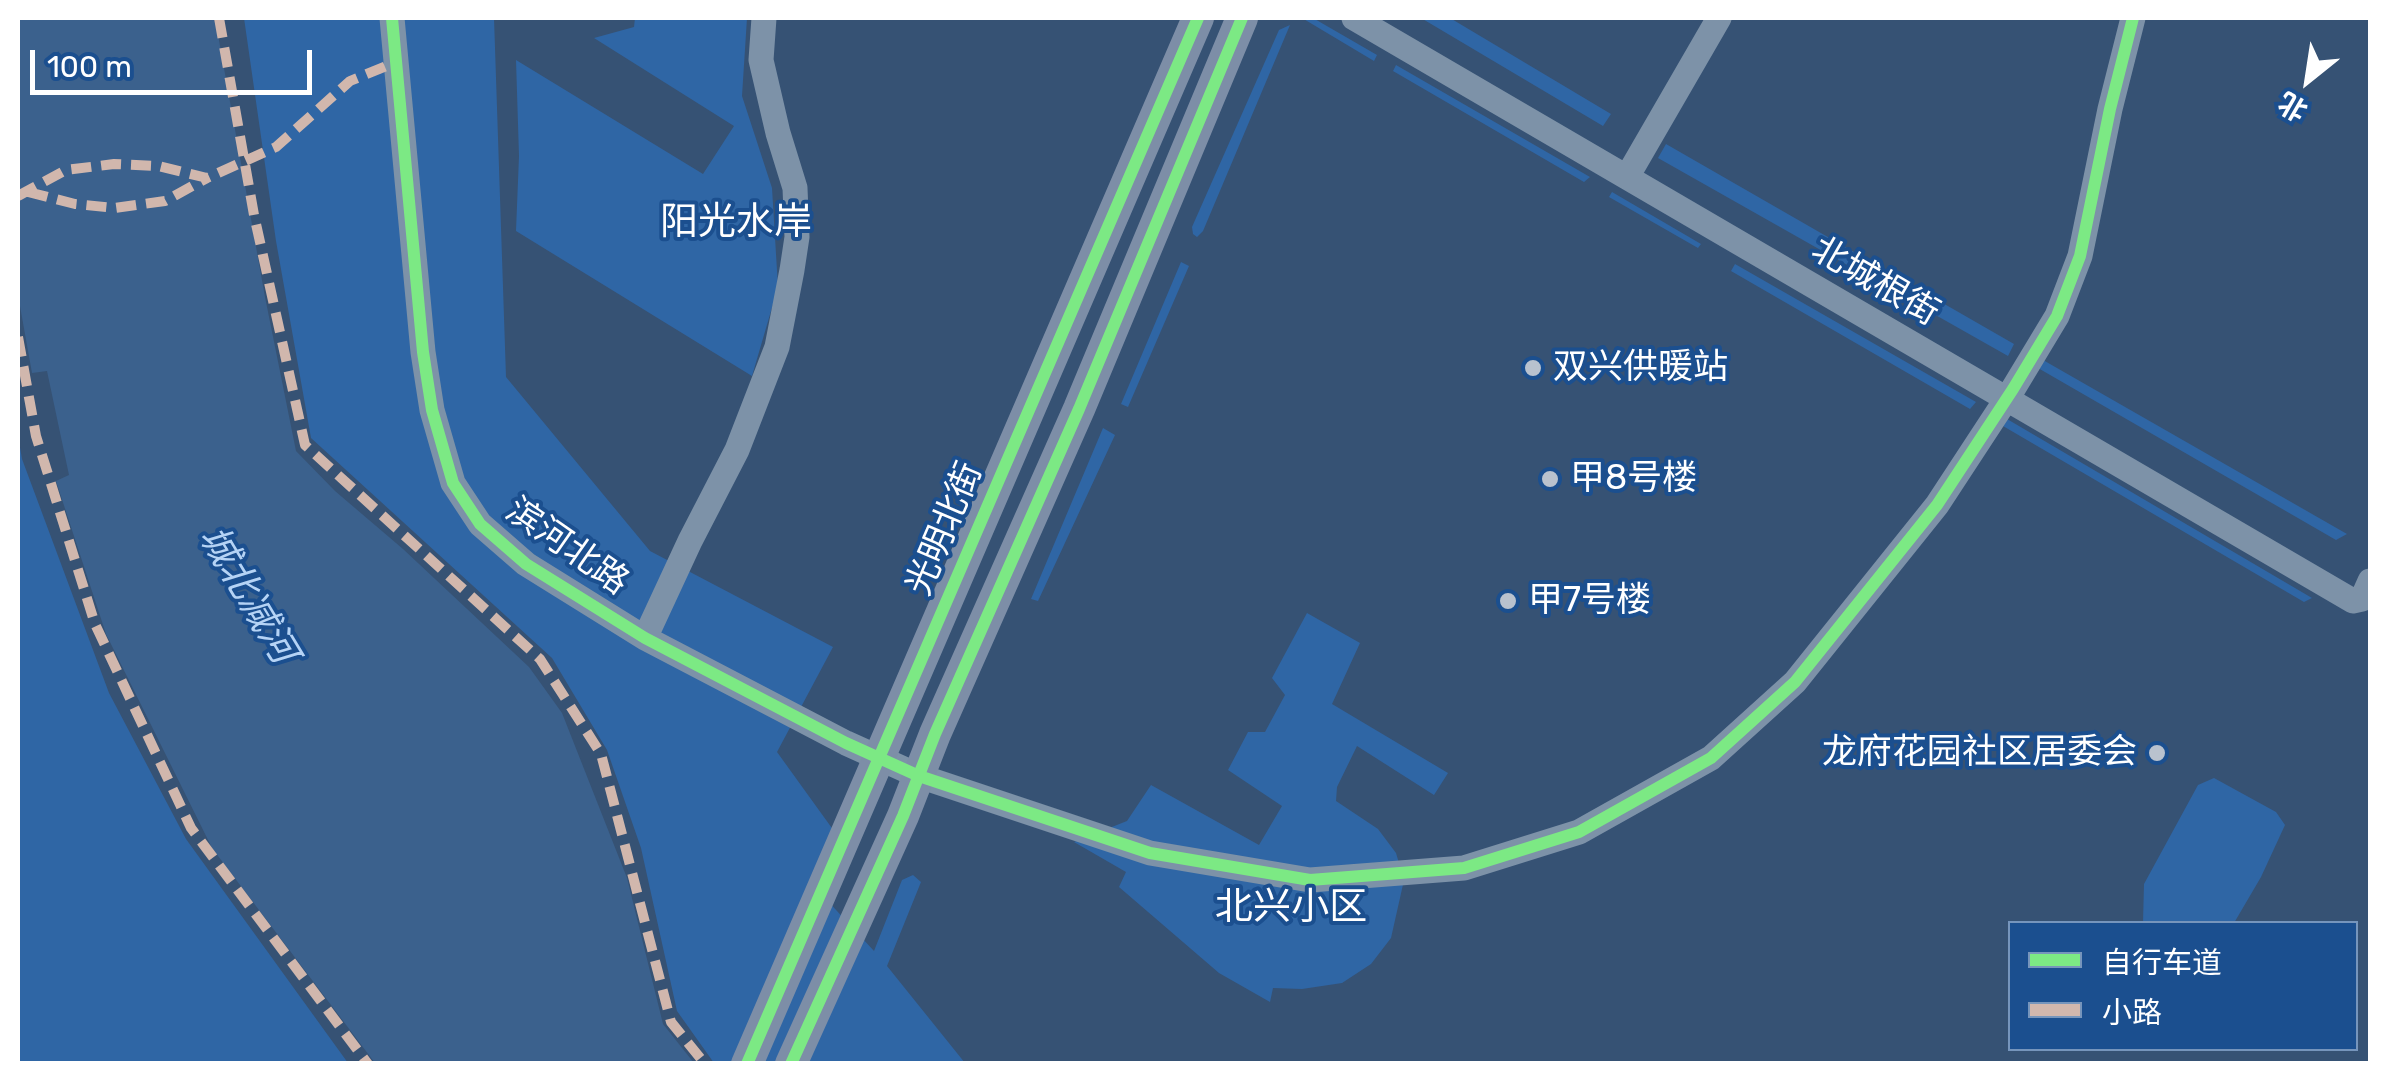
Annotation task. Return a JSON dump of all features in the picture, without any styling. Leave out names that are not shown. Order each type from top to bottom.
[{"type":"main road","name":"光明北街","points":[[746,1064],[1198,18]]},
{"type":"main road","points":[[791,1064],[1078,410],[1242,18]]},
{"type":"street","name":"滨河北路","points":[[392,18],[422,352],[432,410],[453,483],[480,524],[526,564],[646,638],[846,743],[920,776],[1150,854],[1310,880],[1464,868],[1579,832],[1710,758],[1795,682],[1937,505],[2057,316],[2080,256],[2110,109],[2134,18]]},
{"type":"street","points":[[646,638],[737,450],[778,347],[797,237],[795,188],[761,60],[764,18]]},
{"type":"street","name":"北城根街","points":[[1354,18],[1630,172],[2010,394],[2365,590]]},
{"type":"street","name":"北城根街","points":[[1378,18],[1630,172]]},
{"type":"street","points":[[1630,172],[1719,18]]},
{"type":"shaded area","points":[[244,18],[494,18],[506,377],[650,551],[833,647],[777,752],[834,831],[812,884],[874,951],[902,880],[913,875],[921,882],[887,966],[965,1063],[714,1063],[677,1011],[641,848],[607,750],[552,658],[311,438],[276,241]]},
{"type":"shaded area","points":[[635,18],[747,18],[742,96],[772,188],[778,287],[752,376],[516,231],[516,60],[703,174],[734,126],[594,38],[634,27]]},
{"type":"shaded area","points":[[1302,18],[1313,18],[1377,55],[1374,61]]},
{"type":"shaded area","points":[[1421,18],[1450,18],[1611,114],[1603,126]]},
{"type":"shaded area","points":[[1290,25],[1203,231],[1197,237],[1192,227],[1279,30]]},
{"type":"shaded area","points":[[1396,65],[1590,177],[1584,182],[1393,71]]},
{"type":"shaded area","points":[[1666,144],[2014,344],[2008,356],[1658,158]]},
{"type":"shaded area","points":[[1612,192],[1701,244],[1698,248],[1609,197]]},
{"type":"shaded area","points":[[1181,262],[1189,266],[1128,407],[1121,404]]},
{"type":"shaded area","points":[[1735,264],[1976,402],[1970,409],[1731,271]]},
{"type":"shaded area","points":[[2043,360],[2347,534],[2336,540],[2038,368]]},
{"type":"shaded area","points":[[2007,419],[2312,598],[2304,602],[2003,426]]},
{"type":"shaded area","points":[[1103,428],[1115,435],[1038,601],[1031,599]]},
{"type":"shaded area","points":[[18,436],[22,459],[109,693],[186,839],[348,1063],[18,1063]]},
{"type":"shaded area","points":[[1307,613],[1360,643],[1332,704],[1448,773],[1434,795],[1357,746],[1337,787],[1336,801],[1378,829],[1396,853],[1404,880],[1391,938],[1371,964],[1342,983],[1302,989],[1273,988],[1270,1002],[1219,973],[1119,887],[1126,872],[1074,842],[1127,821],[1151,785],[1259,845],[1282,806],[1228,770],[1248,732],[1265,732],[1285,695],[1272,678]]},
{"type":"shaded area","points":[[2214,778],[2276,812],[2285,825],[2235,921],[2143,921],[2144,884],[2198,785]]},
{"type":"water","name":"城北减河","points":[[18,18],[215,18],[296,451],[529,667],[562,713],[627,878],[663,1024],[694,1063],[375,1063],[212,848],[106,634],[56,481],[69,475],[47,371],[32,373],[18,295]]},
{"type":"marked path","points":[[219,18],[254,215],[305,445],[540,659],[601,754],[671,1022],[705,1064]]},
{"type":"marked path","points":[[18,196],[66,170],[114,164],[158,166],[207,178],[276,147],[350,81],[396,62]]},
{"type":"marked path","points":[[28,192],[75,204],[115,208],[165,201],[207,178]]},
{"type":"marked path","points":[[18,337],[36,436],[95,624],[191,828],[368,1064]]},
{"type":"cycle path","points":[[392,18],[423,352],[432,410],[453,483],[480,524],[526,564],[645,638],[846,743],[919,776],[1150,853],[1310,880],[1464,868],[1579,832],[1711,758],[1795,682],[1937,505],[2057,316],[2080,256],[2133,18]]},
{"type":"cycle path","points":[[747,1064],[1198,18]]},
{"type":"cycle path","points":[[791,1064],[1079,409],[1242,18]]},
{"type":"place","name":"双兴供暖站","points":[[1533,368]]},
{"type":"place","name":"甲8号楼","points":[[1550,479]]},
{"type":"place","name":"甲7号楼","points":[[1508,601]]},
{"type":"place","name":"龙府花园社区居委会","points":[[2157,753]]},
{"type":"district","name":"阳光水岸","points":[[736,223]]},
{"type":"district","name":"北兴小区","points":[[1291,908]]}]
